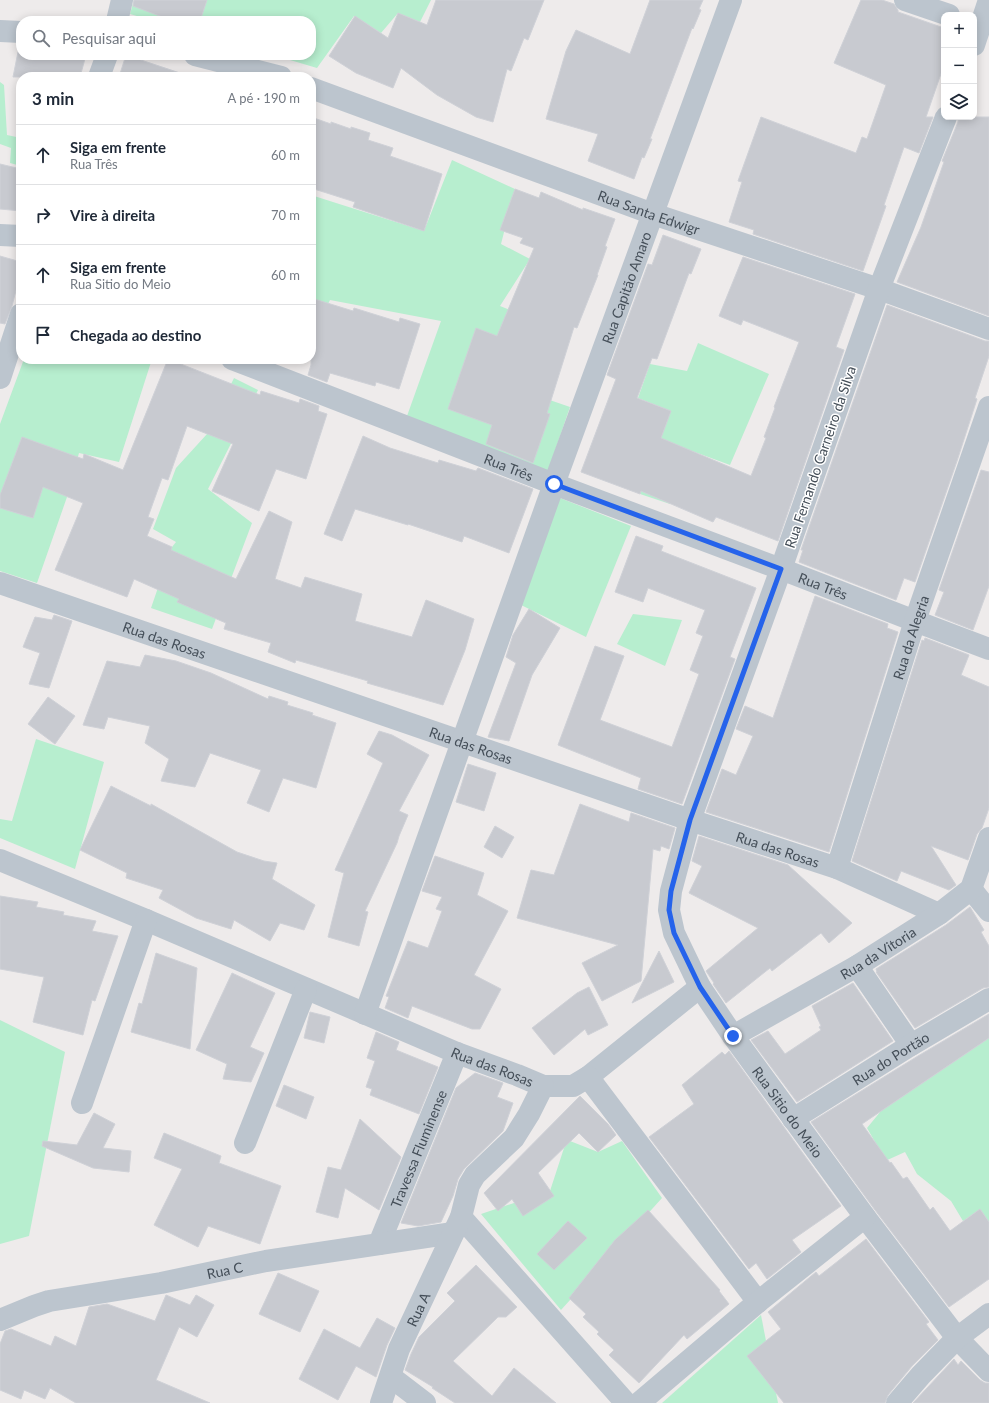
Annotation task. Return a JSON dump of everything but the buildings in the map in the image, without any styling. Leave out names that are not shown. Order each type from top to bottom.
[{"type":"street","points":[[118,16],[122,0]]},
{"type":"street","name":"Rua Capitão Amaro","points":[[365,1014],[554,484],[731,0]]},
{"type":"street","points":[[905,0],[941,12]]},
{"type":"street","points":[[980,31],[989,0]]},
{"type":"street","points":[[0,31],[16,32]]},
{"type":"street","points":[[101,72],[104,60]]},
{"type":"street","points":[[215,60],[261,72]]},
{"type":"street","name":"Rua Santa Edwigr","points":[[316,90],[653,214],[878,289],[989,329]]},
{"type":"street","name":"Rua Fernando Carneiro da Silva","points":[[690,820],[781,569],[878,289],[945,120]]},
{"type":"street","points":[[0,235],[16,236]]},
{"type":"street","points":[[0,378],[16,329]]},
{"type":"street","name":"Rua Três","points":[[245,364],[554,484],[989,649]]},
{"type":"street","name":"Rua da Alegria","points":[[836,868],[916,622],[989,407]]},
{"type":"street","name":"Rua das Rosas","points":[[0,583],[690,820],[836,868],[938,914]]},
{"type":"street","name":"Rua Sitio do Meio","points":[[690,820],[671,891],[669,910],[674,933],[700,987],[733,1036],[865,1217],[957,1338],[989,1371]]},
{"type":"street","points":[[989,838],[971,889],[989,911]]},
{"type":"street","name":"Rua das Rosas","points":[[0,860],[146,920],[456,1053],[543,1086],[572,1086],[588,1077],[700,987]]},
{"type":"street","name":"Rua da Vitoria","points":[[733,1036],[857,966],[938,914],[971,889]]},
{"type":"street","points":[[82,1103],[146,920]]},
{"type":"street","points":[[857,966],[911,1045]]},
{"type":"street","points":[[245,1143],[306,989]]},
{"type":"street","name":"Rua do Portão","points":[[793,1119],[911,1045],[989,1000]]},
{"type":"street","name":"Travessa Fluminense","points":[[379,1244],[456,1053]]},
{"type":"street","points":[[588,1077],[758,1302]]},
{"type":"street","name":"Rua A","points":[[381,1403],[400,1349],[457,1225],[465,1197],[472,1180],[475,1175],[514,1138],[529,1114],[543,1086]]},
{"type":"street","points":[[639,1403],[758,1302],[865,1217]]},
{"type":"street","points":[[457,1225],[626,1403]]},
{"type":"street","name":"Rua C","points":[[0,1320],[49,1301],[161,1282],[266,1261],[379,1244],[457,1225]]},
{"type":"street","points":[[897,1403],[921,1375],[957,1338],[989,1314]]},
{"type":"street","points":[[390,1377],[425,1403]]},
{"type":"green space","points":[[134,0],[431,0],[420,22],[398,13],[381,33],[354,16],[317,68],[290,60],[316,60],[316,16],[137,16],[130,14]]},
{"type":"green space","points":[[0,82],[4,85],[7,135],[16,137],[16,165],[10,163],[11,148],[0,144]]},
{"type":"green space","points":[[452,160],[515,189],[501,244],[530,259],[500,306],[532,319],[512,387],[570,407],[548,471],[407,416],[441,321],[330,300],[316,328],[316,197],[424,231]]},
{"type":"green space","points":[[698,343],[769,374],[730,465],[692,451],[670,504],[640,494],[671,411],[638,398],[650,364],[687,371]]},
{"type":"green space","points":[[22,364],[150,364],[119,462],[79,453],[67,497],[37,583],[0,571],[0,424]]},
{"type":"green space","points":[[234,378],[258,390],[208,489],[252,523],[212,629],[151,608],[172,547],[176,542],[153,529],[176,468],[207,434]]},
{"type":"green space","points":[[560,498],[631,526],[586,637],[519,604]]},
{"type":"green space","points":[[633,614],[682,620],[665,666],[617,644]]},
{"type":"green space","points":[[36,739],[104,762],[75,869],[0,838],[0,819],[12,821]]},
{"type":"green space","points":[[0,1020],[65,1052],[29,1236],[0,1244]]},
{"type":"green space","points":[[989,1038],[989,1222],[980,1209],[963,1221],[951,1201],[917,1174],[905,1152],[883,1162],[878,1147],[867,1128],[881,1111]]},
{"type":"green space","points":[[570,1141],[598,1152],[622,1141],[662,1198],[561,1310],[481,1214],[550,1191],[564,1148]]},
{"type":"green space","points":[[761,1315],[778,1403],[662,1403]]},
{"type":"route","points":[[554,484],[781,569],[690,820],[671,891],[669,910],[674,933],[700,987],[733,1036]]}]
